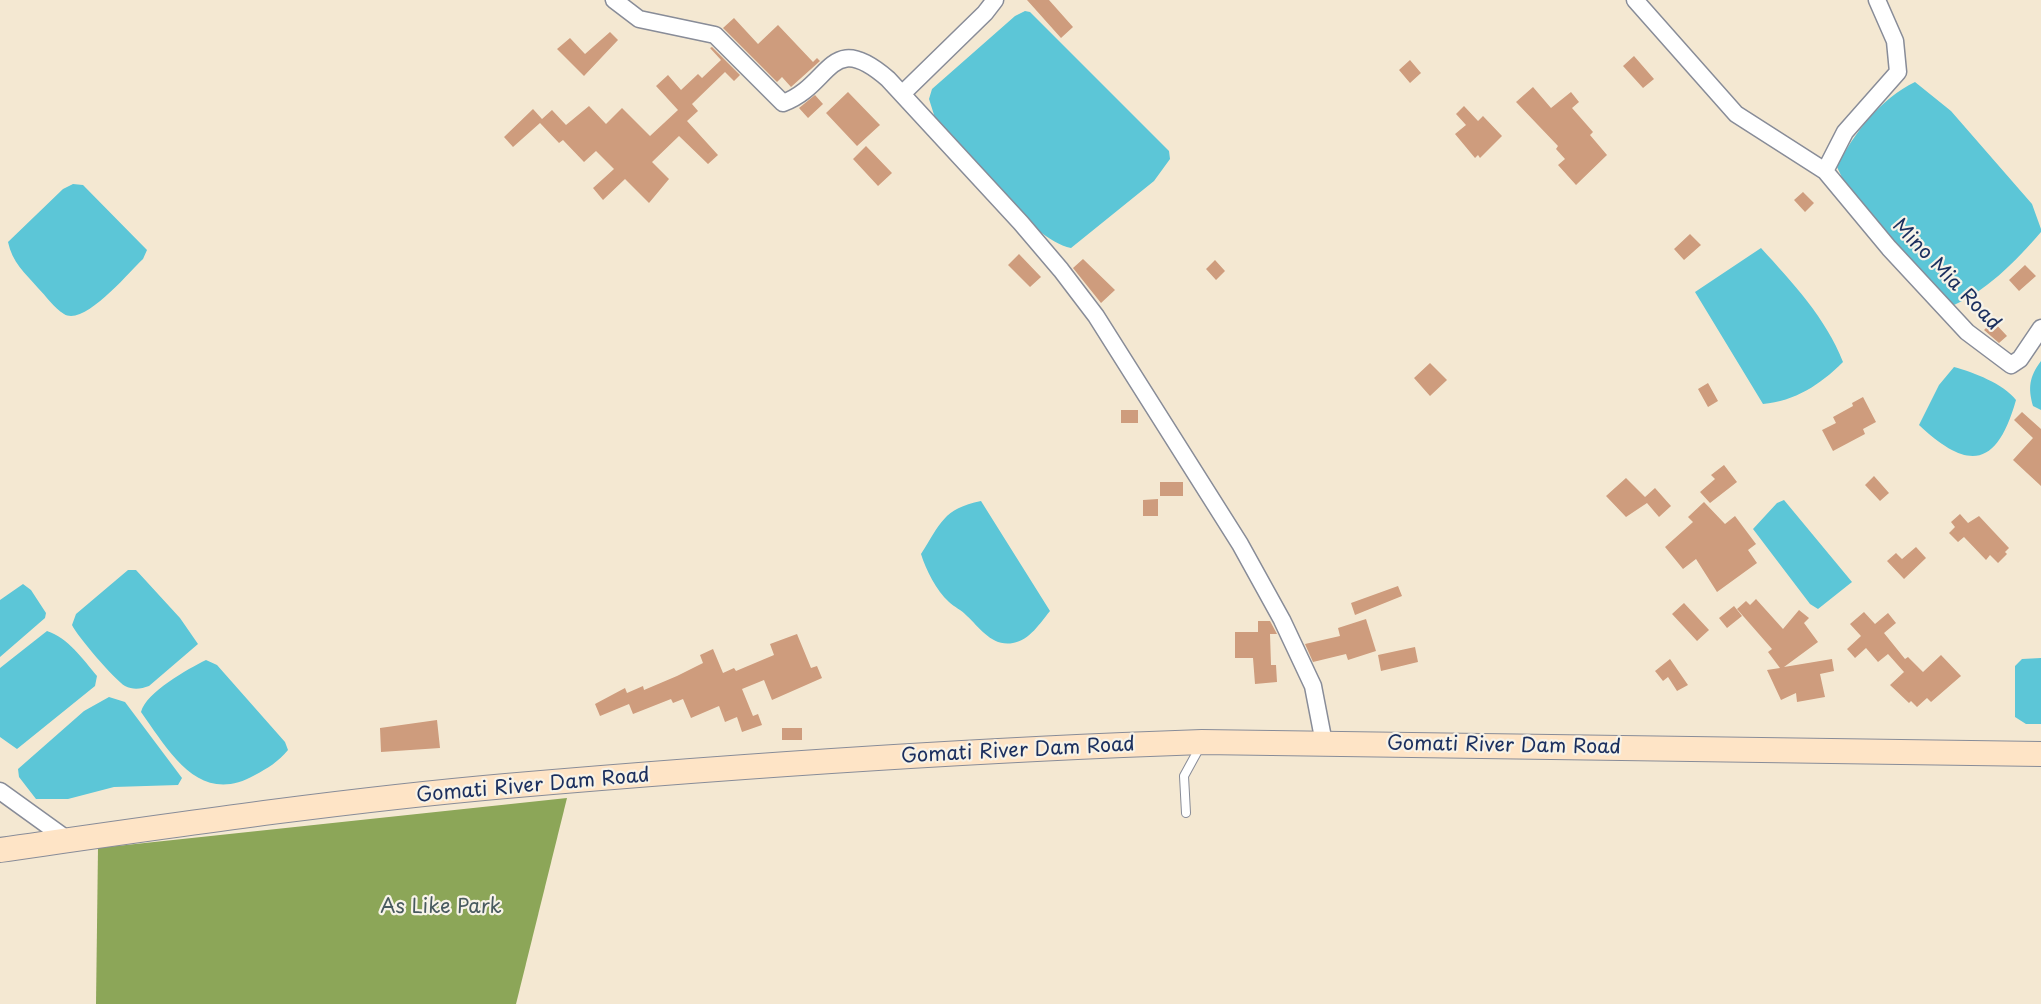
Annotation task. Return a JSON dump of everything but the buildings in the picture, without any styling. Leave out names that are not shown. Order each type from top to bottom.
[{"type":"main road","name":"Gomati River Dam Road","points":[[0,850],[209,820],[504,786],[916,756],[1202,742],[2041,754]]},
{"type":"street","points":[[614,0],[639,19],[716,35],[783,103],[794,99],[839,60],[849,57],[870,63],[902,94],[1021,223],[1096,316],[1239,544],[1282,620],[1313,686],[1324,744]]},
{"type":"street","points":[[902,94],[985,14],[994,0]]},
{"type":"street","name":"Mino Mia Road","points":[[1635,0],[1736,114],[1825,171],[1889,248],[1967,332],[2011,365],[2016,363],[2041,328]]},
{"type":"street","points":[[1825,171],[1845,132],[1898,72],[1895,41],[1877,0]]},
{"type":"street","points":[[0,791],[68,840]]},
{"type":"lane","points":[[1186,813],[1184,776],[1202,742]]},
{"type":"green space","name":"As Like Park","points":[[567,798],[516,1004],[96,1004],[98,848]]},
{"type":"water","points":[[1025,11],[1030,12],[1169,151],[1170,159],[1154,181],[1071,248],[1054,241],[1036,229],[1017,212],[935,118],[929,99],[932,89],[1015,16]]},
{"type":"water","points":[[1915,82],[1951,111],[2032,204],[2041,229],[2031,243],[1999,275],[1975,293],[1949,307],[1848,190],[1837,167],[1851,142],[1869,118],[1891,97]]},
{"type":"water","points":[[73,184],[83,185],[147,250],[143,259],[106,296],[83,313],[73,316],[57,309],[24,272],[13,256],[8,242],[63,189]]},
{"type":"water","points":[[1761,248],[1818,316],[1843,362],[1806,391],[1786,399],[1763,404],[1695,292]]},
{"type":"water","points":[[2041,361],[2041,410],[2033,406],[2030,388],[2034,372]]},
{"type":"water","points":[[1954,367],[1979,375],[1996,384],[2016,400],[2000,439],[1990,450],[1979,455],[1967,455],[1953,450],[1919,425],[1939,385]]},
{"type":"water","points":[[1784,500],[1852,582],[1818,609],[1810,604],[1753,529],[1777,503]]},
{"type":"water","points":[[981,501],[1050,611],[1030,635],[1013,643],[993,639],[949,602],[932,580],[921,554],[944,519],[958,508]]},
{"type":"water","points":[[128,570],[136,570],[180,618],[198,644],[149,686],[134,689],[125,686],[105,667],[72,625],[76,614]]},
{"type":"water","points":[[23,584],[31,590],[46,613],[45,618],[0,657],[0,600]]},
{"type":"water","points":[[47,631],[62,639],[81,656],[97,676],[95,686],[17,749],[0,737],[0,668]]},
{"type":"water","points":[[2041,658],[2041,724],[2026,724],[2015,717],[2015,666],[2022,659]]},
{"type":"water","points":[[206,660],[217,665],[285,742],[288,750],[269,767],[235,783],[218,784],[202,779],[188,770],[175,758],[141,712],[144,704],[159,689]]},
{"type":"water","points":[[109,697],[125,702],[182,778],[178,785],[114,787],[68,799],[36,799],[19,777],[18,769],[84,711]]}]
